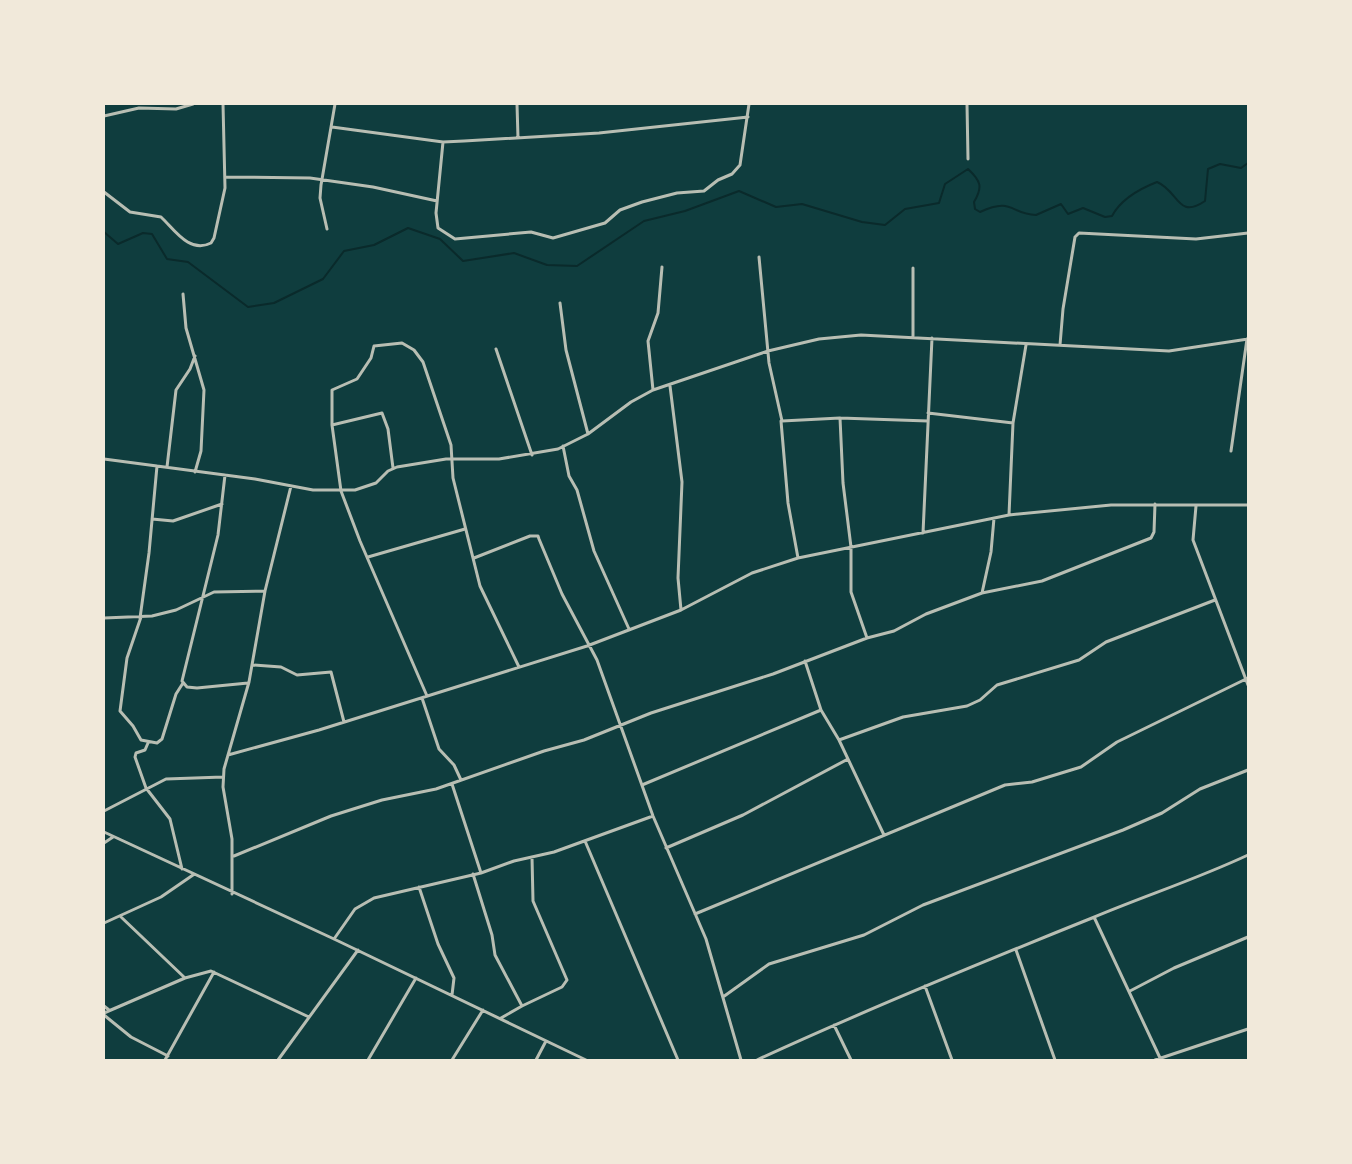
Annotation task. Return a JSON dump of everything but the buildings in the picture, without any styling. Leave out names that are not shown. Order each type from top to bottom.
[{"type":"street","points":[[104,116],[139,108],[177,110],[193,104]]},
{"type":"street","points":[[104,192],[130,212],[161,217],[179,237],[206,246],[214,238],[222,206],[225,177],[223,104]]},
{"type":"street","points":[[327,229],[320,198],[335,104]]},
{"type":"street","points":[[518,104],[518,139]]},
{"type":"street","points":[[443,142],[436,224],[442,232],[454,239],[531,232],[553,238],[605,223],[620,210],[642,201],[677,192],[697,193],[709,189],[718,180],[732,174],[740,165],[749,104]]},
{"type":"street","points":[[967,104],[968,159]]},
{"type":"street","points":[[332,127],[443,142],[518,139],[748,117]]},
{"type":"street","points":[[225,177],[323,180],[437,201]]},
{"type":"street","points":[[1060,345],[1068,276],[1076,237],[1079,233],[1196,238],[1248,233]]},
{"type":"street","points":[[759,257],[768,351],[781,419],[788,503],[798,558]]},
{"type":"street","points":[[652,390],[648,341],[658,313],[662,267]]},
{"type":"street","points":[[913,268],[913,336]]},
{"type":"street","points":[[183,294],[186,328],[204,390],[201,451],[195,472]]},
{"type":"street","points":[[560,303],[566,350],[588,434]]},
{"type":"street","points":[[104,459],[324,491],[341,491],[376,483],[393,468],[453,459],[499,459],[532,455],[563,446],[588,434],[631,402],[652,390],[670,386],[768,351],[833,337],[913,336],[1026,345],[1168,351],[1248,339],[1231,451]]},
{"type":"street","points":[[923,533],[932,337]]},
{"type":"street","points":[[461,780],[454,765],[439,749],[424,697],[341,491],[332,425],[332,390],[357,379],[371,358],[374,346],[402,343],[417,353],[425,367],[449,436],[453,459],[453,478],[480,586],[519,668]]},
{"type":"street","points":[[1009,514],[1013,423],[1026,345]]},
{"type":"street","points":[[496,349],[532,455]]},
{"type":"street","points":[[167,467],[176,390],[190,369],[195,354]]},
{"type":"street","points":[[670,386],[682,482],[678,563],[681,610]]},
{"type":"street","points":[[332,425],[382,413],[388,429],[393,468]]},
{"type":"street","points":[[928,413],[1013,423]]},
{"type":"street","points":[[781,419],[785,422],[840,418],[928,421]]},
{"type":"street","points":[[840,418],[843,483],[851,547],[851,591],[867,638]]},
{"type":"street","points":[[563,446],[568,472],[577,490],[594,551],[629,629]]},
{"type":"street","points":[[157,466],[141,618],[127,658],[120,711],[141,740],[148,743],[157,743],[164,737],[176,694],[183,683],[200,602],[218,535],[225,475]]},
{"type":"street","points":[[232,894],[234,856],[223,777],[231,736],[253,665],[265,591],[291,486]]},
{"type":"street","points":[[152,519],[173,521],[222,504]]},
{"type":"street","points":[[234,856],[331,816],[382,800],[452,784],[544,751],[584,740],[620,725],[867,638],[894,631],[926,614],[982,593],[1042,581],[1151,538],[1154,532],[1155,504]]},
{"type":"street","points":[[228,755],[344,722],[587,646],[681,610],[752,573],[798,558],[1009,514],[1155,504],[1248,506]]},
{"type":"street","points":[[1196,506],[1193,540],[1248,686]]},
{"type":"street","points":[[982,593],[991,552],[994,518]]},
{"type":"street","points":[[368,557],[465,530]]},
{"type":"street","points":[[474,558],[530,536],[538,536],[587,646],[597,660],[653,816],[706,939],[741,1060]]},
{"type":"street","points":[[104,618],[141,618],[176,610],[204,594],[220,591],[265,591]]},
{"type":"street","points":[[839,740],[903,717],[967,706],[980,700],[997,686],[1079,660],[1106,642],[1215,600]]},
{"type":"street","points":[[805,661],[821,710],[839,740],[884,835]]},
{"type":"street","points":[[253,665],[280,667],[297,675],[331,672],[344,722]]},
{"type":"street","points":[[695,914],[1005,785],[1032,782],[1082,767],[1118,742],[1247,679]]},
{"type":"street","points":[[183,683],[197,688],[249,682]]},
{"type":"street","points":[[642,785],[821,710]]},
{"type":"street","points":[[148,743],[145,750],[134,755],[146,788],[170,819],[182,870]]},
{"type":"street","points":[[666,848],[743,814],[848,759]]},
{"type":"street","points":[[723,997],[769,964],[864,935],[923,905],[1124,830],[1162,813],[1200,789],[1248,770]]},
{"type":"street","points":[[104,811],[146,788],[174,777],[194,779],[223,777]]},
{"type":"street","points":[[452,784],[481,873]]},
{"type":"street","points":[[334,939],[360,904],[374,898],[481,873],[585,841],[653,816]]},
{"type":"street","points":[[104,832],[232,894],[358,950],[586,1060]]},
{"type":"street","points":[[104,843],[112,837]]},
{"type":"street","points":[[585,841],[678,1060]]},
{"type":"street","points":[[758,1060],[925,986],[1094,917],[1208,875],[1248,855]]},
{"type":"street","points":[[501,1018],[562,987],[567,980],[533,901],[532,856]]},
{"type":"street","points":[[473,874],[492,935],[495,955],[522,1006]]},
{"type":"street","points":[[104,923],[168,894],[193,875]]},
{"type":"street","points":[[419,887],[438,944],[454,978],[452,995]]},
{"type":"street","points":[[120,916],[184,978]]},
{"type":"street","points":[[1094,917],[1160,1060]]},
{"type":"street","points":[[1130,991],[1174,968],[1248,937]]},
{"type":"street","points":[[278,1060],[358,950]]},
{"type":"street","points":[[1016,950],[1055,1060]]},
{"type":"street","points":[[168,1056],[131,1037],[104,1014],[184,978],[208,971],[309,1017]]},
{"type":"street","points":[[165,1060],[214,972]]},
{"type":"street","points":[[368,1060],[416,978]]},
{"type":"street","points":[[925,986],[952,1060]]},
{"type":"street","points":[[104,1006],[109,1010]]},
{"type":"street","points":[[452,1060],[483,1010]]},
{"type":"street","points":[[834,1025],[851,1060]]},
{"type":"street","points":[[1155,1060],[1248,1029]]},
{"type":"street","points":[[536,1060],[547,1040]]},
{"type":"waterway","points":[[104,232],[118,244],[143,233],[152,234],[167,259],[188,262],[248,307],[274,303],[323,279],[344,251],[374,245],[408,228],[440,239],[463,261],[514,253],[547,265],[577,266],[644,221],[685,211],[739,191],[776,207],[802,204],[862,222],[885,225],[905,209],[939,203],[945,184],[968,169],[979,184],[979,192],[974,202],[975,209],[980,212],[1005,206],[1036,215],[1061,204],[1068,214],[1083,208],[1105,217],[1112,216],[1120,204],[1131,195],[1157,182],[1170,191],[1183,206],[1196,206],[1205,201],[1208,169],[1220,164],[1241,168],[1248,163]]}]
